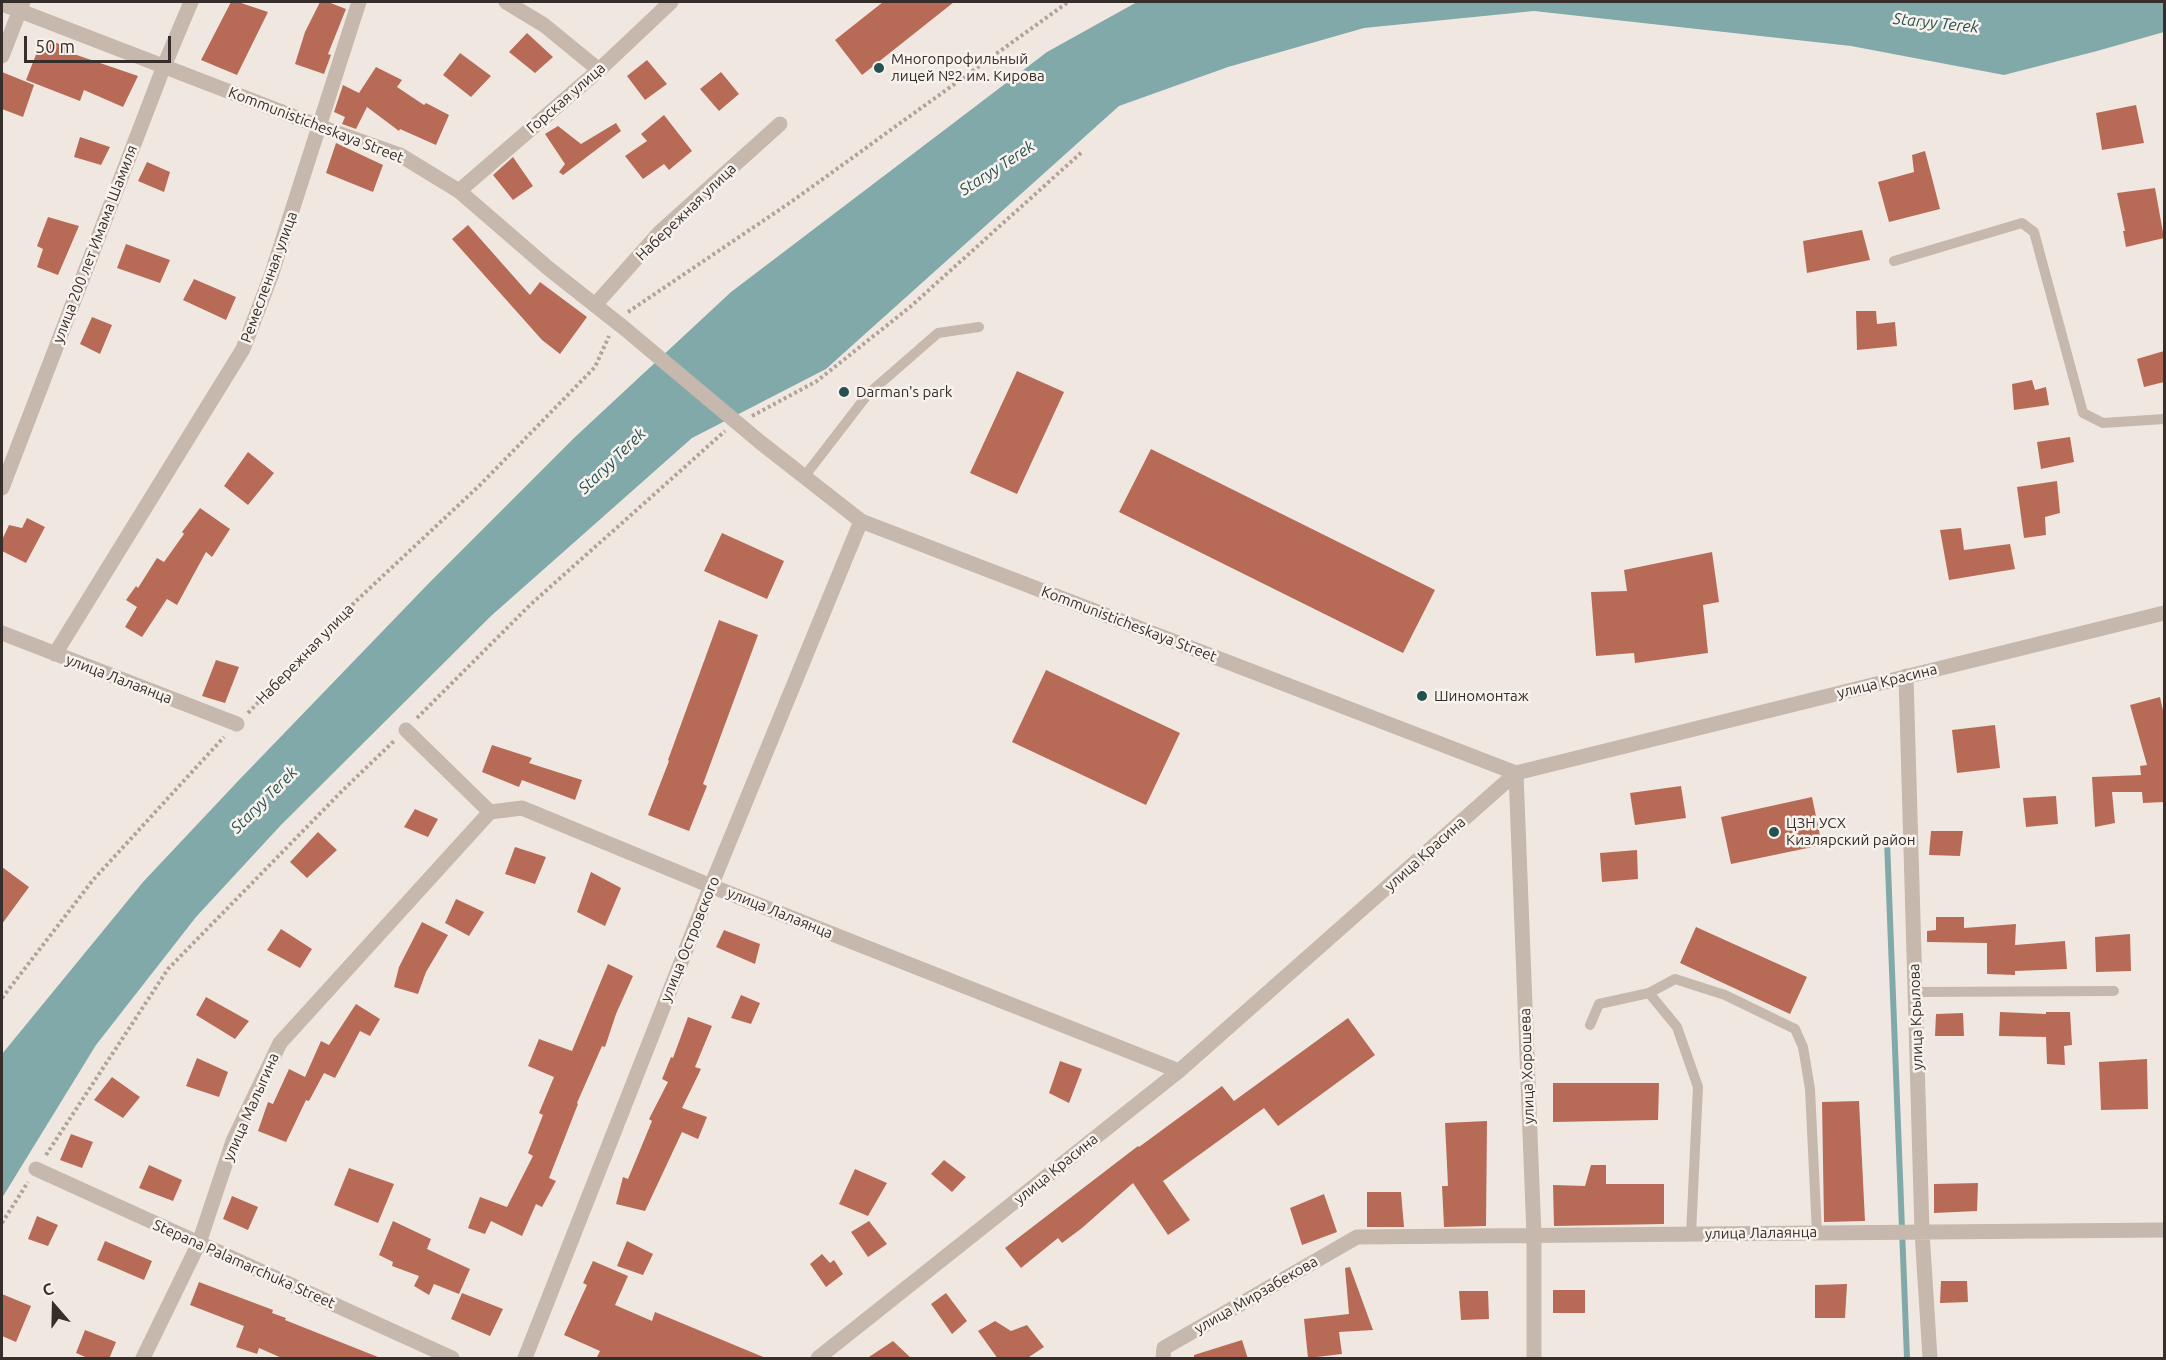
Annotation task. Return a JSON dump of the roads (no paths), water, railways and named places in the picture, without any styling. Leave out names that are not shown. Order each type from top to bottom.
[{"type":"street","name":"улица 200 лет Имама Шамиля","points":[[2,488],[164,66],[191,2]]},
{"type":"street","name":"Ремесленная улица","points":[[55,654],[243,349],[271,276],[321,127],[359,2]]},
{"type":"street","points":[[506,2],[544,25],[599,70]]},
{"type":"street","name":"Горская улица","points":[[459,191],[599,70],[671,2]]},
{"type":"street","name":"Kommunisticheskaya Street","points":[[2,4],[21,7],[164,66],[400,155],[459,191],[548,268],[620,324],[760,442],[861,521],[1516,773]]},
{"type":"street","points":[[2,56],[21,7]]},
{"type":"street","name":"Набережная улица","points":[[595,305],[660,232],[780,124]]},
{"type":"street","name":"улица Островского","points":[[525,1359],[711,886],[861,521]]},
{"type":"street","name":"улица Красина","points":[[818,1359],[1179,1071],[1516,773],[2164,613]]},
{"type":"street","name":"улица Лалаянца","points":[[2,633],[237,724]]},
{"type":"street","name":"улица Крылова","points":[[1906,676],[1922,1232],[1930,1359]]},
{"type":"street","points":[[406,730],[490,812]]},
{"type":"street","name":"улица Хорошева","points":[[1516,773],[1534,1236],[1534,1359]]},
{"type":"street","name":"улица Лалаянца","points":[[490,812],[522,808],[711,886],[1179,1071]]},
{"type":"street","name":"улица Малыгина","points":[[143,1359],[199,1243],[233,1141],[280,1043],[490,812]]},
{"type":"street","name":"Stepana Palamarchuka Street","points":[[36,1169],[452,1359]]},
{"type":"street","name":"улица Лалаянца","points":[[1357,1238],[2164,1230]]},
{"type":"street","name":"улица Мирзабекова","points":[[1163,1359],[1164,1348],[1357,1238]]},
{"type":"lane","points":[[1894,261],[2022,223],[2034,232],[2083,412],[2103,423],[2164,419]]},
{"type":"lane","points":[[804,477],[868,394],[938,333],[979,327]]},
{"type":"lane","points":[[1590,1025],[1599,1004],[1649,993],[1675,979],[1725,995],[1795,1029],[1803,1047],[1810,1089],[1816,1233]]},
{"type":"lane","points":[[1915,992],[2114,991]]},
{"type":"lane","points":[[1649,993],[1677,1027],[1698,1087],[1691,1234]]},
{"type":"water","name":"Staryy Terek","points":[[1137,2],[2164,2],[2164,32],[2004,75],[1851,46],[1534,11],[1364,28],[1228,67],[1119,106],[826,369],[692,438],[491,616],[281,825],[196,917],[96,1045],[2,1198],[2,1054],[143,882],[239,780],[430,582],[574,438],[731,292],[1047,52]]},
{"type":"waterway","points":[[1887,841],[1907,1358]]},
{"type":"place","name":"Многопрофильный лицей №2 им. Кирова","points":[[879,68]]},
{"type":"place","name":"Darman's park","points":[[844,392]]},
{"type":"place","name":"Шиномонтаж","points":[[1422,696]]},
{"type":"place","name":"ЦЗН УСХ Кизлярский район","points":[[1774,832]]}]
